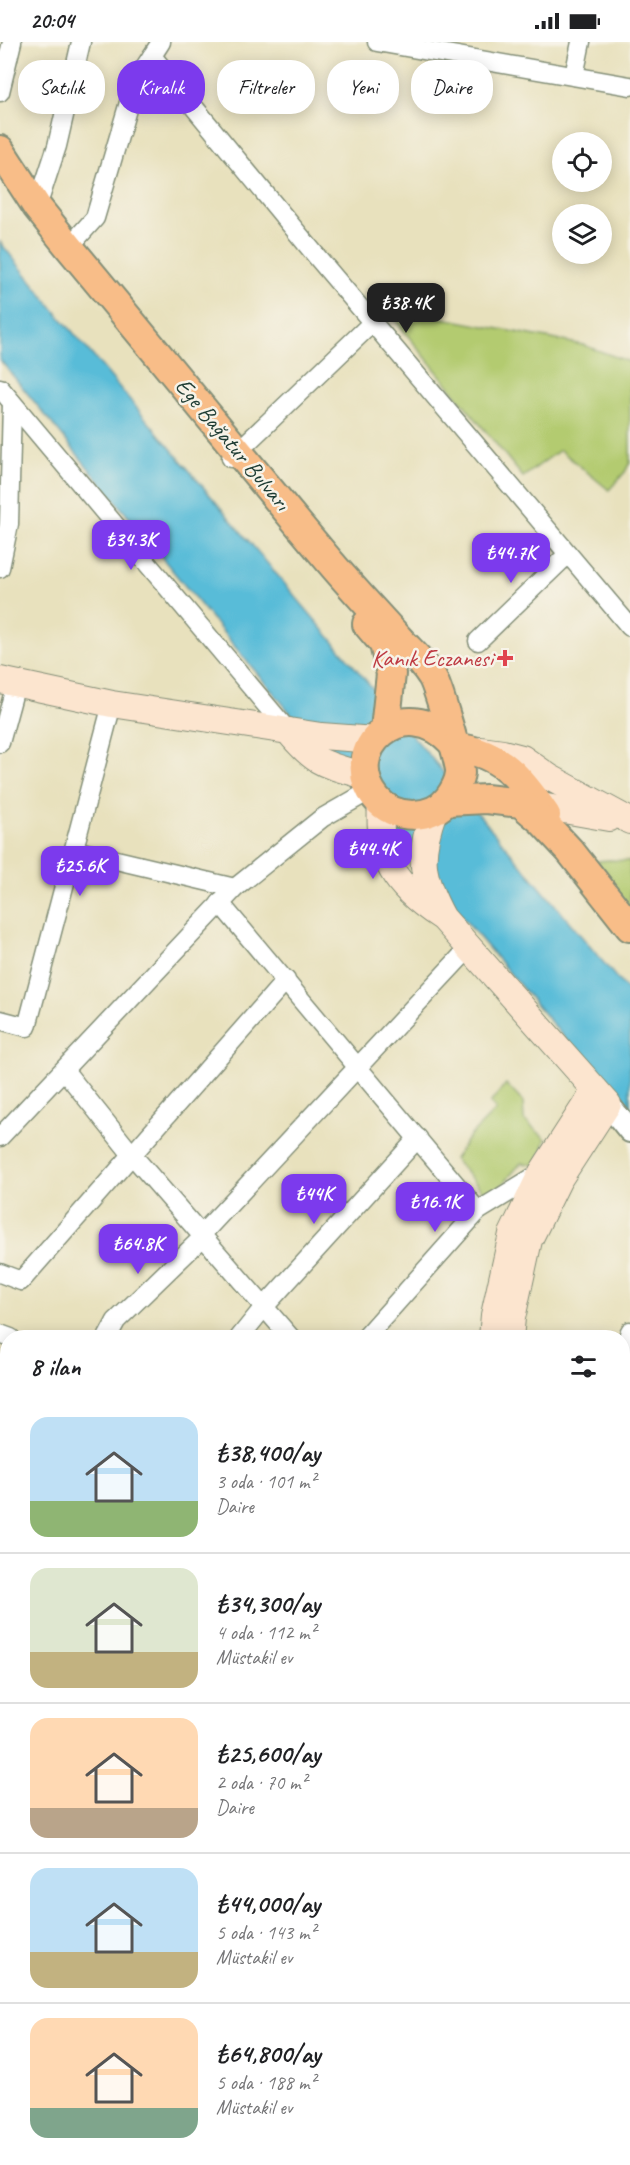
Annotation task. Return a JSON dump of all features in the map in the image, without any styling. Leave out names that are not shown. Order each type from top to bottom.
[{"type":"main road","name":"Ege Bağatur Bulvarı","points":[[0,150],[37,207],[384,644],[392,674],[380,735]]},
{"type":"main road","name":"Ege Bağatur Bulvarı","points":[[0,185],[10,200],[234,456],[432,676],[461,747]]},
{"type":"main road","points":[[8,682],[112,704],[321,736],[380,735],[407,722],[429,724],[443,731],[461,747],[503,764],[522,782],[530,804],[541,820],[570,851],[630,927]]},
{"type":"main road","points":[[288,731],[306,752],[321,763],[373,790],[388,809],[403,815],[419,815],[441,806],[486,799],[530,804],[630,822]]},
{"type":"main road","points":[[380,735],[367,753],[383,853],[398,880],[420,903],[443,918]]},
{"type":"main road","points":[[461,747],[460,772],[456,787],[441,806],[424,839],[422,861],[433,900],[443,918],[601,1097]]},
{"type":"main road","points":[[461,747],[522,758],[549,777],[630,822]]},
{"type":"main road","points":[[570,851],[574,830],[588,819],[600,816]]},
{"type":"main road","points":[[493,1330],[512,1234],[542,1172],[601,1097]]},
{"type":"main road","points":[[511,1330],[529,1240],[601,1097]]},
{"type":"street","points":[[0,92],[12,42]]},
{"type":"street","points":[[37,207],[57,146],[81,42]]},
{"type":"street","points":[[377,42],[630,86]]},
{"type":"street","points":[[574,76],[581,42]]},
{"type":"street","points":[[69,247],[95,218],[135,82],[156,49],[373,322],[630,627]]},
{"type":"street","points":[[234,456],[373,322]]},
{"type":"street","points":[[0,388],[288,731]]},
{"type":"street","points":[[0,568],[9,524],[12,403]]},
{"type":"street","points":[[478,641],[568,554]]},
{"type":"street","points":[[0,743],[8,682]]},
{"type":"street","points":[[0,1020],[27,1027],[112,704]]},
{"type":"street","points":[[0,1137],[235,888],[322,818],[373,790]]},
{"type":"street","points":[[74,850],[235,888]]},
{"type":"street","points":[[220,903],[478,1211]]},
{"type":"street","points":[[111,1330],[116,1321],[202,1236],[469,948]]},
{"type":"street","points":[[0,1273],[21,1281],[286,980]]},
{"type":"street","points":[[64,1070],[133,1156],[284,1330]]},
{"type":"street","points":[[601,1097],[630,1131]]},
{"type":"street","points":[[245,1330],[418,1138]]},
{"type":"street","points":[[372,1330],[478,1211],[542,1172]]},
{"type":"green space","points":[[395,309],[583,345],[630,362],[630,462],[625,472],[609,490],[560,450],[523,477],[391,315]]},
{"type":"green space","points":[[598,861],[630,861],[630,909],[597,866]]},
{"type":"green space","points":[[506,1084],[523,1102],[524,1120],[546,1139],[537,1165],[521,1163],[490,1199],[454,1159],[469,1137],[496,1110],[490,1103]]},
{"type":"water","points":[[0,242],[61,318],[630,994],[630,1116],[245,659],[0,360]]},
{"type":"place","name":"Kanık Eczanesi","points":[[505,658]]}]
